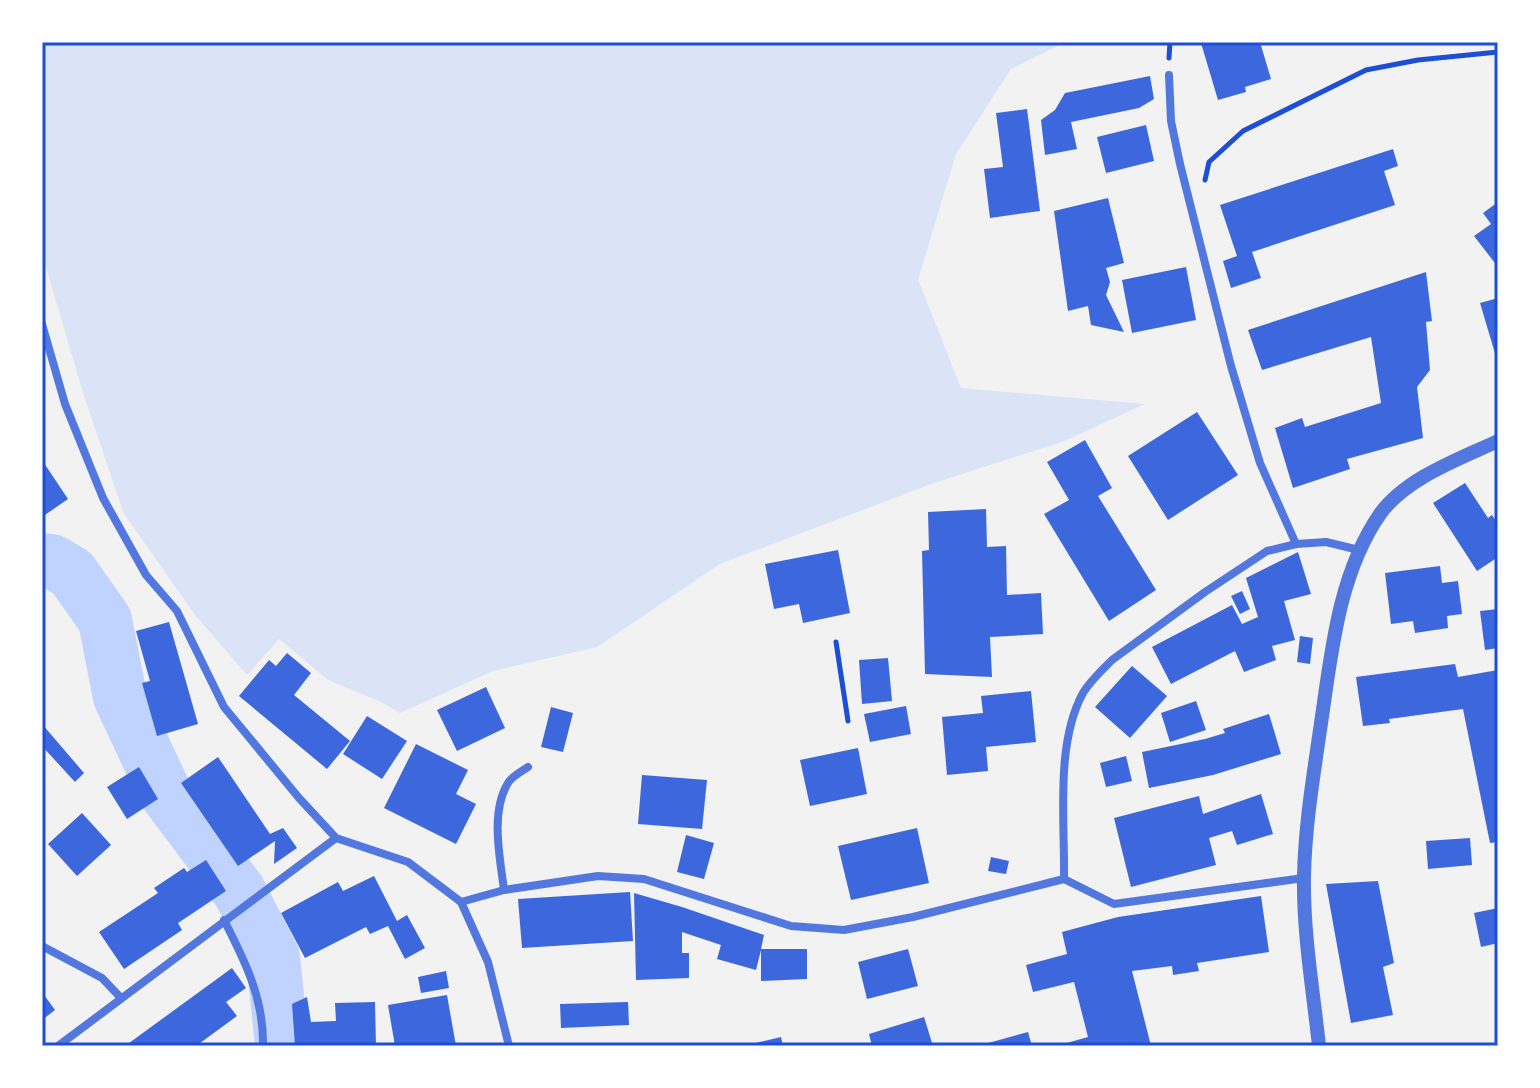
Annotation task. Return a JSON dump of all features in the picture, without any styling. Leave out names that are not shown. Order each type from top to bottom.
[{"type":"street","points":[[1169,75],[1171,121],[1231,366],[1260,463],[1296,544]]},
{"type":"street","points":[[42,324],[65,404],[103,498],[146,575],[177,611],[224,707],[336,838],[408,862],[461,902],[488,962],[509,1046]]},
{"type":"street","points":[[1319,1046],[1304,878],[1307,826],[1342,603],[1359,550],[1381,513],[1401,492],[1436,470],[1498,441]]},
{"type":"street","points":[[1064,879],[1064,761],[1072,719],[1085,689],[1112,660],[1267,551],[1296,544],[1326,542],[1359,550]]},
{"type":"street","points":[[504,890],[498,836],[500,800],[510,780],[528,767]]},
{"type":"street","points":[[58,1046],[336,838]]},
{"type":"street","points":[[461,902],[504,890],[598,876],[644,879],[791,926],[844,930],[913,917],[1064,879],[1114,904],[1304,878]]},
{"type":"street","points":[[228,918],[259,998],[263,1046]]},
{"type":"street","points":[[42,946],[102,978],[121,998]]},
{"type":"path","points":[[1194,221],[1209,162],[1243,131],[1366,70],[1418,60],[1498,52]]},
{"type":"path","points":[[836,642],[848,721]]},
{"type":"shaded area","points":[[42,42],[1066,42],[1011,69],[956,154],[918,280],[961,388],[1145,404],[1062,442],[934,483],[720,564],[597,647],[493,671],[400,713],[328,680],[279,639],[247,675],[195,615],[124,514],[84,396],[42,254]]},
{"type":"building","points":[[1260,42],[1271,79],[1245,87],[1246,92],[1218,100],[1201,43]]},
{"type":"building","points":[[1150,76],[1154,99],[1139,108],[1071,122],[1077,149],[1045,155],[1041,120],[1055,110],[1065,93]]},
{"type":"building","points":[[1027,109],[1040,211],[990,218],[984,169],[1003,167],[996,113]]},
{"type":"building","points":[[1146,125],[1154,161],[1106,173],[1097,137]]},
{"type":"building","points":[[1393,149],[1398,166],[1384,171],[1395,205],[1252,252],[1261,278],[1231,288],[1223,261],[1237,256],[1220,205]]},
{"type":"building","points":[[1108,198],[1124,263],[1106,268],[1110,282],[1106,295],[1124,332],[1091,325],[1088,306],[1068,311],[1054,211]]},
{"type":"building","points":[[1498,202],[1498,267],[1474,236],[1491,224],[1483,213]]},
{"type":"building","points":[[1186,267],[1196,320],[1132,333],[1122,280]]},
{"type":"building","points":[[1426,272],[1432,321],[1426,322],[1430,370],[1417,387],[1423,438],[1347,459],[1350,469],[1293,488],[1275,428],[1302,418],[1305,427],[1381,403],[1371,337],[1262,370],[1248,330]]},
{"type":"building","points":[[1498,298],[1498,360],[1497,360],[1480,303]]},
{"type":"building","points":[[1197,412],[1238,475],[1168,520],[1128,456]]},
{"type":"building","points":[[1085,440],[1112,488],[1098,496],[1156,590],[1109,621],[1044,514],[1069,500],[1047,462]]},
{"type":"building","points":[[42,460],[68,499],[42,517]]},
{"type":"building","points":[[1465,483],[1488,518],[1492,515],[1498,524],[1498,557],[1477,571],[1433,503]]},
{"type":"building","points":[[986,509],[987,547],[1006,546],[1007,595],[1041,593],[1043,634],[990,637],[992,677],[925,674],[922,551],[929,550],[928,512]]},
{"type":"building","points":[[838,550],[850,613],[803,623],[799,604],[774,609],[765,564]]},
{"type":"building","points":[[1298,552],[1311,594],[1284,601],[1295,640],[1272,646],[1276,660],[1244,672],[1235,651],[1171,684],[1152,647],[1232,605],[1242,624],[1258,617],[1246,578]]},
{"type":"building","points":[[1440,566],[1442,583],[1458,581],[1462,614],[1447,616],[1448,628],[1415,633],[1413,621],[1391,624],[1385,573]]},
{"type":"building","points":[[1242,591],[1250,609],[1240,614],[1231,596]]},
{"type":"building","points":[[1498,609],[1498,648],[1485,650],[1480,611]]},
{"type":"building","points":[[169,622],[198,724],[157,736],[142,683],[150,681],[136,631]]},
{"type":"building","points":[[1300,636],[1313,638],[1310,664],[1297,662]]},
{"type":"building","points":[[287,653],[311,673],[294,695],[350,741],[327,769],[239,696],[269,660],[276,666]]},
{"type":"building","points":[[888,658],[892,701],[862,704],[859,660]]},
{"type":"building","points":[[1455,664],[1458,677],[1498,670],[1498,842],[1490,843],[1463,709],[1389,719],[1390,723],[1363,726],[1356,677]]},
{"type":"building","points":[[1132,666],[1167,696],[1130,738],[1095,707]]},
{"type":"building","points":[[486,687],[505,728],[457,751],[437,710]]},
{"type":"building","points":[[1031,691],[1036,742],[986,747],[988,771],[947,775],[942,717],[983,713],[981,696]]},
{"type":"building","points":[[1196,701],[1206,730],[1170,742],[1161,713]]},
{"type":"building","points":[[906,706],[911,734],[870,742],[864,714]]},
{"type":"building","points":[[551,707],[573,713],[563,752],[541,747]]},
{"type":"building","points":[[1269,714],[1281,754],[1213,775],[1149,788],[1142,752],[1205,739],[1225,733],[1223,729]]},
{"type":"building","points":[[367,716],[407,741],[382,779],[343,754]]},
{"type":"building","points":[[42,724],[84,773],[75,782],[42,746]]},
{"type":"building","points":[[416,744],[468,770],[456,794],[476,804],[456,844],[384,808]]},
{"type":"building","points":[[858,748],[867,794],[810,806],[800,760]]},
{"type":"building","points":[[1126,756],[1132,781],[1106,787],[1100,763]]},
{"type":"building","points":[[218,757],[270,834],[283,828],[297,848],[274,864],[275,841],[238,866],[181,783]]},
{"type":"building","points":[[139,767],[158,799],[127,819],[107,787]]},
{"type":"building","points":[[642,775],[707,780],[702,829],[638,824]]},
{"type":"building","points":[[1261,794],[1273,834],[1237,845],[1232,831],[1209,838],[1216,865],[1131,887],[1114,818],[1199,796],[1203,814]]},
{"type":"building","points":[[82,813],[111,845],[77,876],[48,844]]},
{"type":"building","points":[[917,828],[929,883],[851,900],[838,846]]},
{"type":"building","points":[[686,835],[714,843],[704,879],[677,872]]},
{"type":"building","points":[[1470,838],[1472,865],[1428,869],[1426,841]]},
{"type":"building","points":[[991,857],[1009,861],[1006,874],[988,871]]},
{"type":"building","points":[[206,860],[226,891],[178,923],[182,930],[124,969],[99,932],[158,893],[154,888],[184,868],[187,872]]},
{"type":"building","points":[[374,876],[397,921],[407,915],[425,948],[405,959],[388,926],[370,934],[366,927],[305,958],[281,913],[338,882],[343,891]]},
{"type":"building","points":[[1378,881],[1394,963],[1383,967],[1393,1015],[1351,1023],[1326,884]]},
{"type":"building","points":[[630,892],[633,941],[522,948],[518,899]]},
{"type":"building","points":[[634,893],[764,935],[761,949],[807,949],[807,979],[761,981],[761,950],[756,970],[717,959],[721,945],[682,932],[682,953],[689,953],[689,978],[636,980]]},
{"type":"building","points":[[1261,896],[1269,952],[1197,963],[1199,971],[1173,975],[1172,966],[1132,971],[1151,1046],[1056,1046],[1088,1037],[1074,982],[1033,992],[1026,965],[1067,954],[1062,932],[1118,917]]},
{"type":"building","points":[[1498,908],[1498,943],[1481,947],[1474,913]]},
{"type":"building","points":[[908,949],[918,986],[867,999],[858,962]]},
{"type":"building","points":[[232,968],[246,988],[226,1002],[237,1016],[196,1046],[125,1046]]},
{"type":"building","points":[[446,971],[449,988],[421,993],[418,977]]},
{"type":"building","points":[[42,992],[55,1010],[42,1020]]},
{"type":"building","points":[[447,995],[456,1046],[395,1046],[388,1005]]},
{"type":"building","points":[[307,997],[311,1022],[336,1021],[335,1003],[375,1002],[376,1046],[295,1046],[292,1004]]},
{"type":"building","points":[[628,1002],[629,1025],[561,1028],[560,1004]]},
{"type":"building","points":[[924,1017],[933,1046],[872,1046],[869,1034]]},
{"type":"building","points":[[1028,1032],[1032,1046],[981,1046],[981,1045]]},
{"type":"building","points":[[781,1037],[783,1046],[747,1046],[747,1045]]},
{"type":"waterway","points":[[42,560],[52,561],[72,573],[105,620],[120,697],[164,791],[239,891],[273,957],[282,1046]]}]
